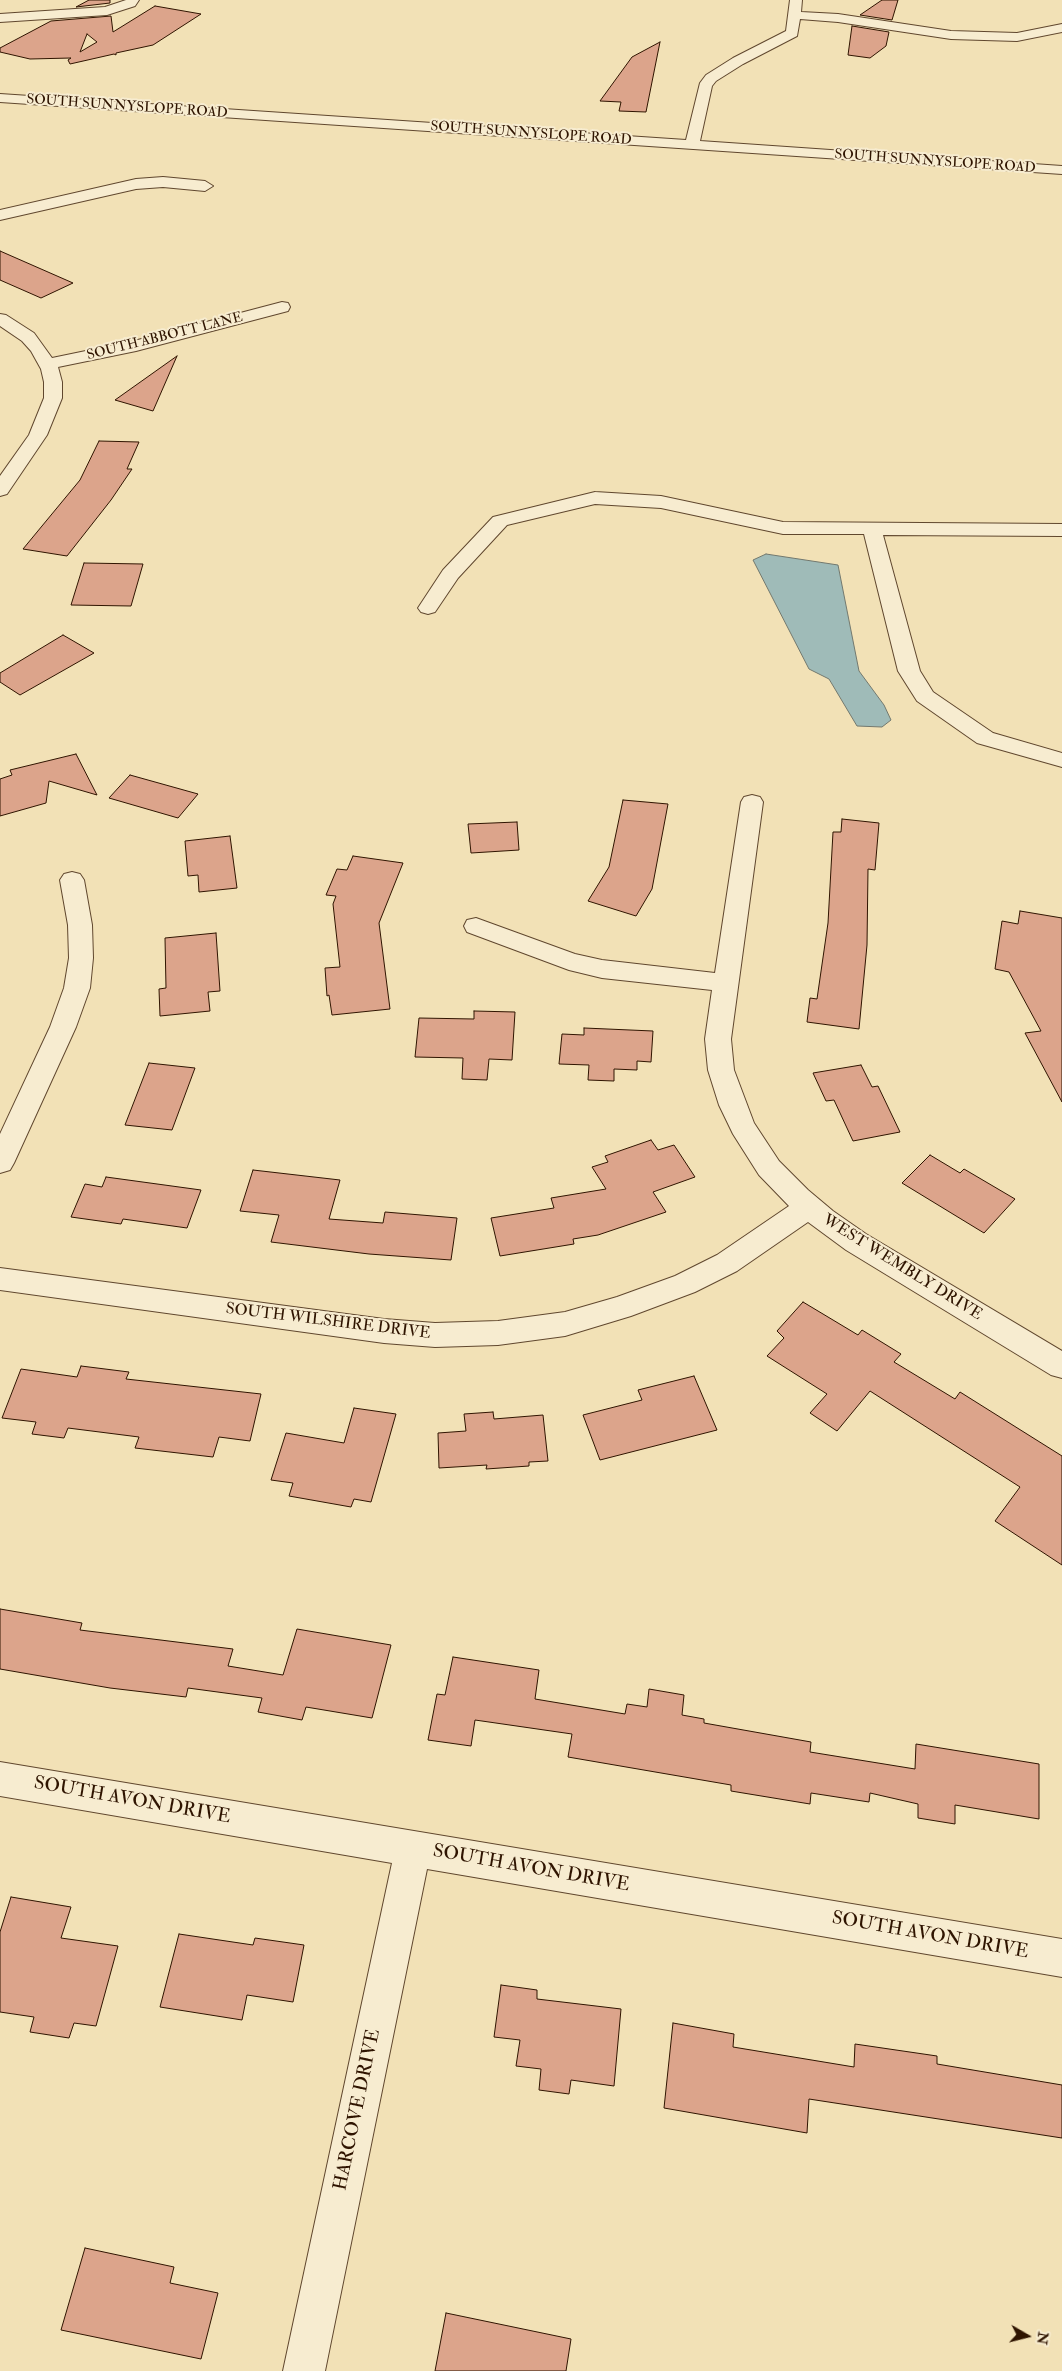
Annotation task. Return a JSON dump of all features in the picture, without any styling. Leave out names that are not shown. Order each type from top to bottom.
[{"type":"street","points":[[0,18],[107,11],[130,3],[133,0]]},
{"type":"street","points":[[692,145],[706,86],[711,78],[738,61],[792,33],[796,0]]},
{"type":"street","points":[[95,26],[108,17],[107,11]]},
{"type":"street","points":[[794,15],[838,18],[951,36],[1017,37],[1062,28]]},
{"type":"street","points":[[33,16],[50,27]]},
{"type":"street","points":[[1040,33],[1062,44]]},
{"type":"street","name":"SOUTH SUNNYSLOPE ROAD","points":[[0,98],[1062,170]]},
{"type":"street","points":[[0,214],[136,184],[162,182],[206,186]]},
{"type":"street","name":"SOUTH ABBOTT LANE","points":[[47,364],[136,346],[282,307]]},
{"type":"street","points":[[0,319],[28,337],[47,364],[53,382],[53,398],[48,414],[24,459],[0,490]]},
{"type":"street","points":[[428,608],[450,574],[500,521],[596,498],[661,502],[783,528],[1062,530]]},
{"type":"street","points":[[872,529],[909,671],[925,696],[985,738],[1062,760]]},
{"type":"street","name":"WEST WEMBLY DRIVE","points":[[752,802],[718,1040],[721,1070],[732,1105],[742,1127],[769,1168],[809,1207],[856,1242],[1062,1366]]},
{"type":"street","points":[[0,1163],[63,1027],[77,988],[81,949],[80,924],[72,880]]},
{"type":"street","points":[[476,926],[569,961],[586,965],[726,983]]},
{"type":"street","name":"SOUTH WILSHIRE DRIVE","points":[[0,1279],[384,1331],[435,1335],[498,1332],[565,1324],[621,1308],[685,1284],[727,1262],[809,1207]]},
{"type":"street","name":"SOUTH AVON DRIVE","points":[[0,1779],[1062,1958]]},
{"type":"street","name":"HARCOVE DRIVE","points":[[304,2371],[412,1849]]},
{"type":"water","points":[[766,554],[838,565],[859,671],[884,705],[891,720],[882,727],[857,726],[829,679],[809,669],[753,560]]},
{"type":"building","points":[[89,0],[110,0],[110,3],[76,7]]},
{"type":"building","points":[[882,0],[898,0],[892,20],[860,15]]},
{"type":"building","points":[[155,6],[201,14],[153,45],[70,64],[68,60],[71,58],[30,59],[0,52],[0,48],[51,21],[111,16],[113,32]],"holes":[[[87,34],[97,42],[80,52]]]},
{"type":"building","points":[[852,26],[889,32],[886,46],[870,58],[848,55]]},
{"type":"building","points":[[660,42],[646,112],[619,111],[621,102],[600,101],[632,57]]},
{"type":"building","points":[[0,251],[73,283],[41,298],[0,280]]},
{"type":"building","points":[[177,356],[153,411],[115,400]]},
{"type":"building","points":[[99,441],[139,442],[127,469],[132,469],[111,500],[67,556],[23,549],[80,480]]},
{"type":"building","points":[[84,563],[143,564],[131,606],[71,605]]},
{"type":"building","points":[[63,635],[94,653],[20,695],[0,682],[0,673]]},
{"type":"building","points":[[76,754],[97,795],[49,781],[46,803],[0,816],[0,779],[12,775],[10,770]]},
{"type":"building","points":[[130,775],[198,794],[178,818],[109,798]]},
{"type":"building","points":[[623,800],[668,804],[652,889],[636,916],[588,901],[609,867]]},
{"type":"building","points":[[842,819],[879,823],[875,870],[868,869],[867,945],[859,1029],[807,1022],[810,998],[817,999],[828,923],[833,832],[841,832]]},
{"type":"building","points":[[517,822],[519,850],[471,853],[468,824]]},
{"type":"building","points":[[230,836],[237,888],[199,892],[198,875],[188,876],[185,841]]},
{"type":"building","points":[[353,856],[403,863],[379,923],[390,1009],[332,1015],[329,995],[327,996],[325,968],[340,967],[333,904],[336,896],[326,895],[337,869],[347,870]]},
{"type":"building","points":[[1020,911],[1062,918],[1062,1102],[1025,1033],[1041,1031],[1009,972],[995,969],[1002,921],[1018,924]]},
{"type":"building","points":[[216,933],[220,991],[208,992],[210,1011],[160,1016],[159,989],[166,988],[165,938]]},
{"type":"building","points":[[474,1011],[515,1012],[512,1060],[489,1059],[487,1080],[462,1079],[463,1058],[415,1057],[419,1018],[474,1019]]},
{"type":"building","points":[[584,1028],[653,1031],[651,1062],[637,1061],[637,1070],[614,1069],[614,1081],[588,1080],[589,1065],[559,1064],[562,1034],[584,1035]]},
{"type":"building","points":[[149,1063],[195,1068],[172,1130],[125,1125]]},
{"type":"building","points":[[861,1065],[872,1087],[878,1086],[900,1132],[853,1141],[834,1100],[826,1101],[813,1073]]},
{"type":"building","points":[[651,1140],[658,1150],[674,1145],[695,1177],[653,1192],[666,1212],[598,1235],[573,1239],[574,1244],[500,1256],[491,1218],[554,1208],[551,1198],[606,1189],[592,1167],[608,1162],[605,1156]]},
{"type":"building","points":[[930,1155],[960,1173],[964,1169],[1015,1199],[984,1233],[902,1183]]},
{"type":"building","points":[[253,1170],[340,1180],[329,1219],[383,1223],[385,1212],[457,1218],[451,1260],[369,1254],[271,1242],[279,1215],[240,1211]]},
{"type":"building","points":[[106,1177],[201,1190],[187,1228],[123,1219],[121,1224],[71,1217],[85,1184],[102,1187]]},
{"type":"building","points":[[803,1302],[858,1335],[862,1330],[901,1354],[894,1362],[955,1399],[960,1392],[1062,1456],[1062,1565],[995,1521],[1020,1487],[870,1391],[837,1431],[810,1413],[827,1394],[767,1356],[784,1338],[777,1331]]},
{"type":"building","points":[[81,1366],[129,1372],[126,1379],[261,1394],[250,1441],[219,1437],[213,1457],[135,1448],[139,1437],[68,1428],[64,1438],[32,1434],[36,1422],[2,1418],[21,1369],[77,1377]]},
{"type":"building","points":[[694,1376],[717,1430],[600,1460],[583,1415],[642,1400],[638,1390]]},
{"type":"building","points":[[354,1408],[396,1414],[371,1502],[354,1499],[351,1507],[289,1496],[293,1483],[271,1480],[286,1433],[344,1443]]},
{"type":"building","points":[[493,1412],[494,1419],[543,1415],[548,1461],[529,1462],[529,1466],[486,1469],[487,1465],[439,1468],[438,1433],[466,1431],[464,1414]]},
{"type":"building","points":[[0,1609],[82,1623],[80,1630],[233,1649],[228,1666],[283,1675],[297,1629],[391,1645],[372,1718],[306,1707],[302,1720],[258,1712],[262,1698],[188,1688],[186,1697],[110,1688],[0,1669]]},
{"type":"building","points":[[453,1657],[539,1670],[535,1699],[625,1714],[627,1704],[647,1707],[649,1689],[684,1695],[682,1715],[704,1719],[704,1723],[811,1742],[810,1752],[915,1769],[916,1744],[1039,1764],[1039,1819],[955,1805],[955,1824],[918,1818],[918,1804],[870,1793],[869,1802],[811,1793],[810,1804],[731,1791],[731,1785],[568,1757],[572,1734],[475,1720],[471,1746],[428,1740],[437,1694],[445,1695]]},
{"type":"building","points":[[11,1897],[71,1907],[61,1938],[118,1946],[96,2026],[74,2023],[69,2038],[30,2032],[34,2017],[0,2012],[0,1932]]},
{"type":"building","points":[[179,1934],[253,1945],[255,1938],[304,1945],[293,2002],[247,1995],[242,2020],[160,2007]]},
{"type":"building","points":[[501,1985],[537,1990],[537,1999],[621,2009],[614,2086],[571,2080],[569,2094],[539,2090],[541,2069],[516,2066],[520,2040],[494,2037]]},
{"type":"building","points":[[673,2023],[734,2034],[733,2047],[854,2067],[855,2044],[937,2056],[937,2064],[1062,2085],[1062,2138],[809,2099],[807,2133],[664,2108]]},
{"type":"building","points":[[85,2248],[174,2267],[170,2283],[218,2293],[201,2359],[61,2330]]},
{"type":"building","points":[[446,2313],[571,2339],[566,2371],[435,2371]]}]
